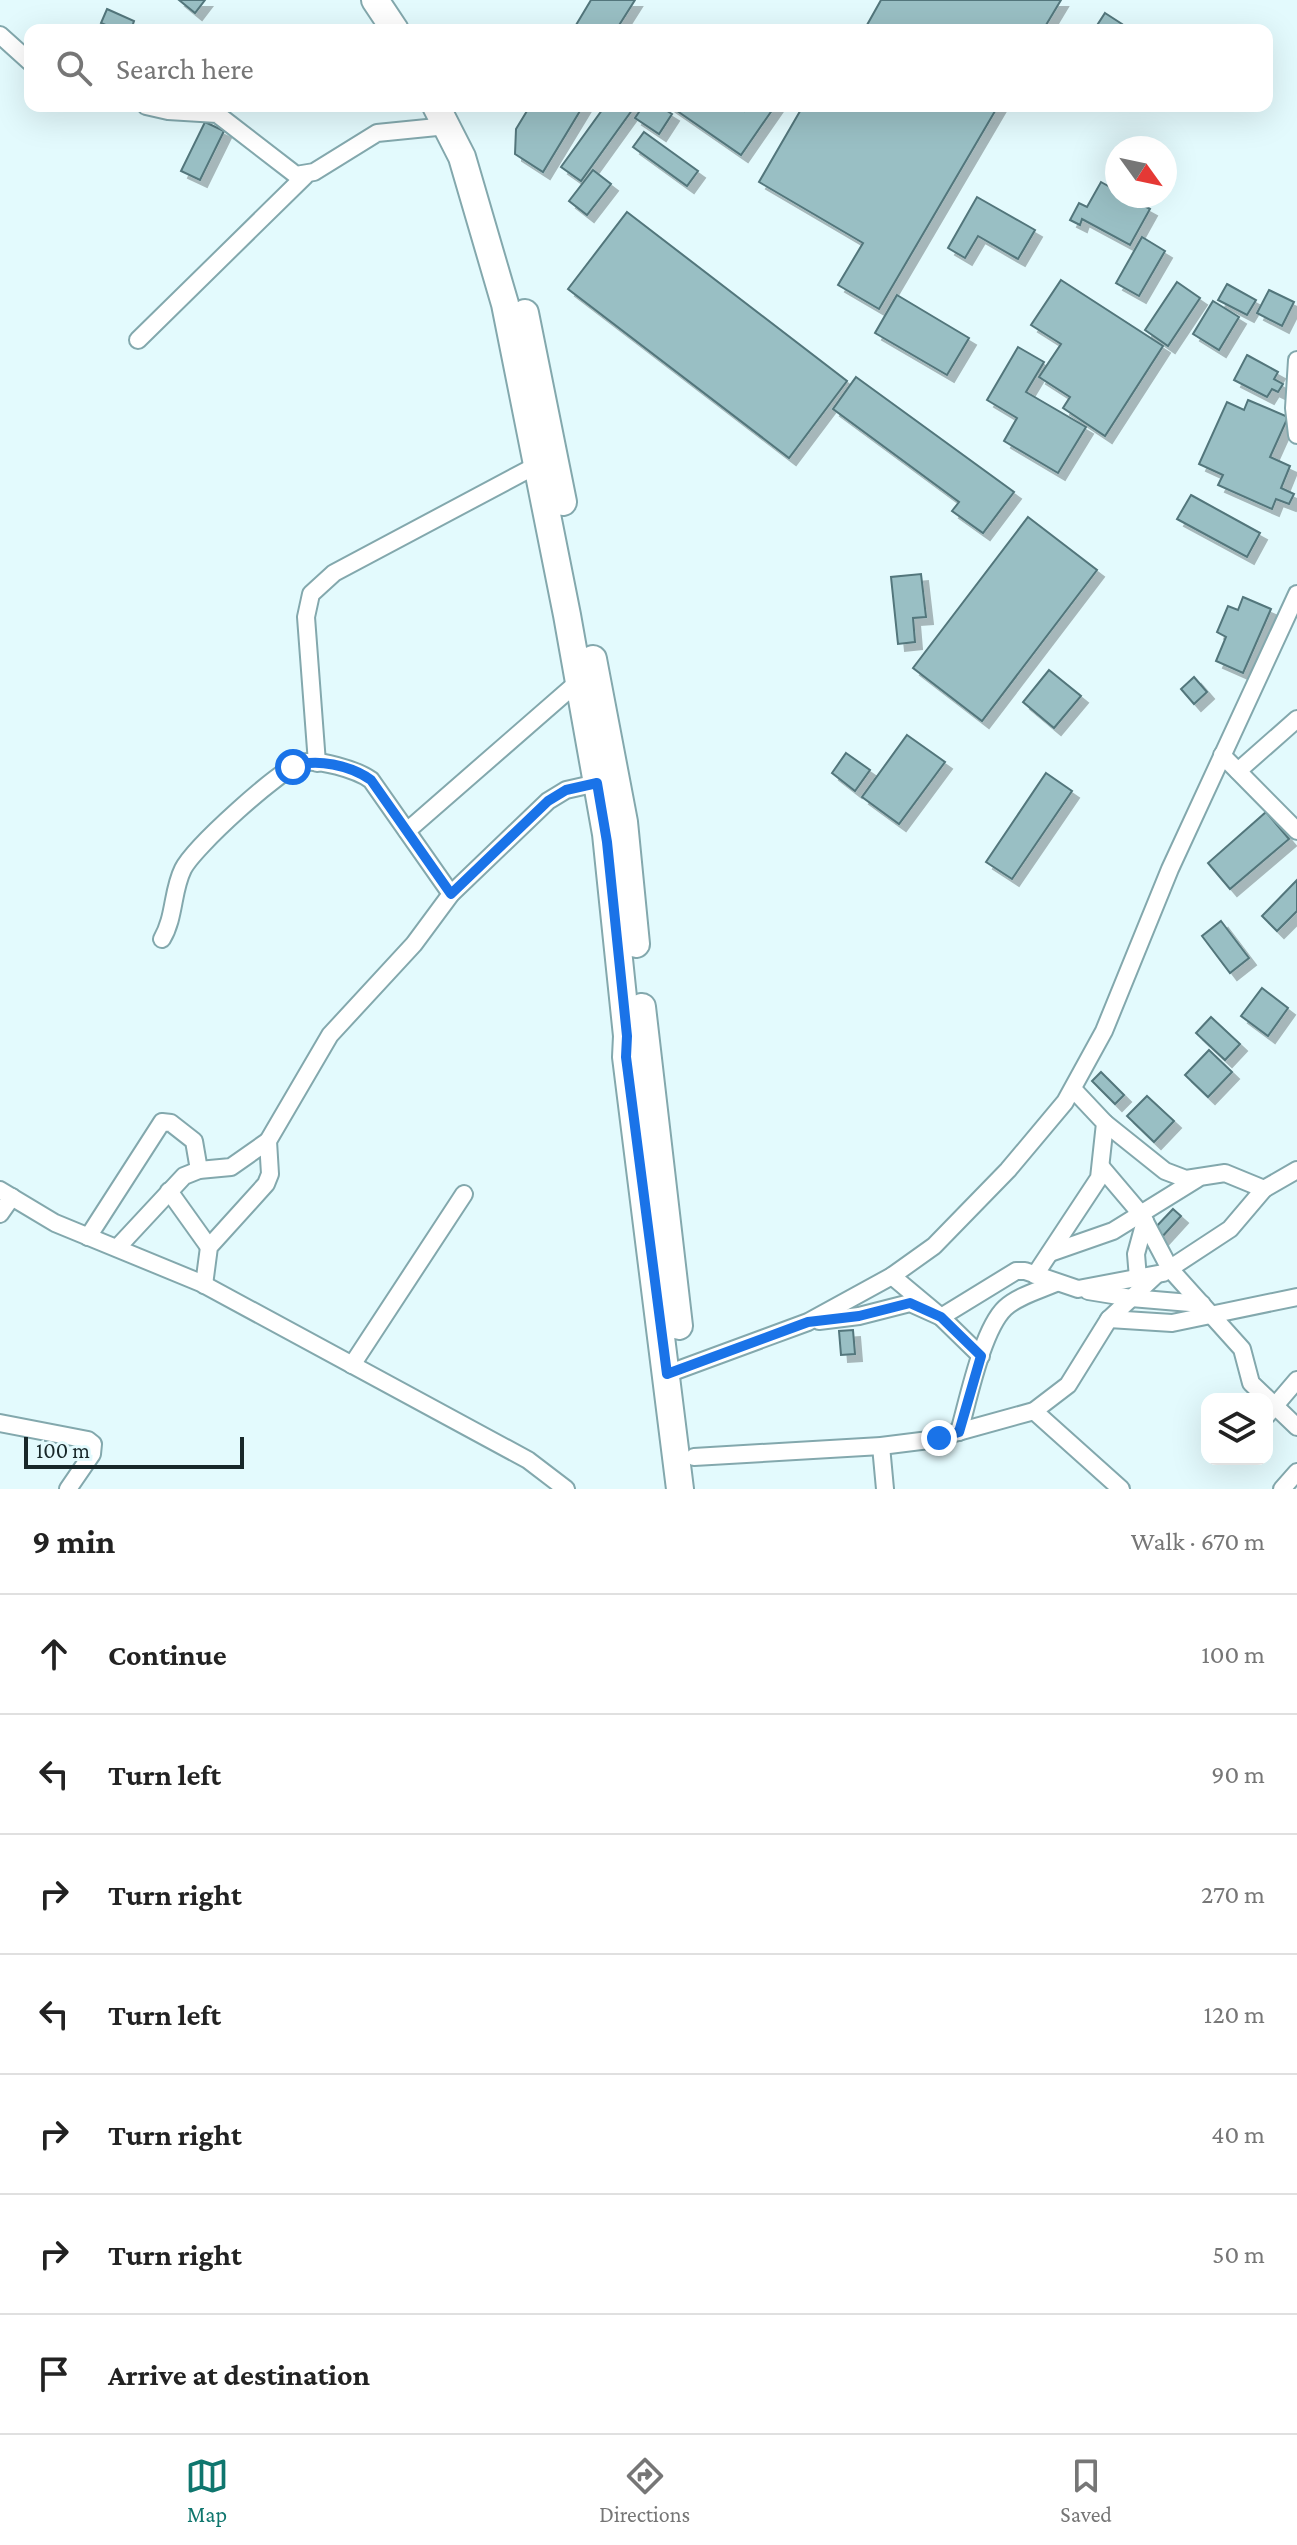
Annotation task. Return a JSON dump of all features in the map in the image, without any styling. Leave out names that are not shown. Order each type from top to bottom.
[{"type":"main road","points":[[375,0],[391,24]]},
{"type":"main road","points":[[394,0],[410,24]]},
{"type":"main road","points":[[446,113],[477,151],[508,250],[528,372],[624,822],[675,1371],[680,1489]]},
{"type":"main road","points":[[528,372],[537,465],[609,856],[627,1036],[626,1057],[675,1371],[694,1457],[697,1489]]},
{"type":"street","points":[[0,35],[24,57]]},
{"type":"street","points":[[184,112],[217,114],[289,172],[305,176]]},
{"type":"street","points":[[138,340],[305,176],[377,133],[446,113]]},
{"type":"street","points":[[1297,360],[1294,408],[1297,435]]},
{"type":"street","points":[[317,763],[306,617],[311,594],[334,573],[537,465]]},
{"type":"street","points":[[675,1371],[808,1322],[892,1276],[934,1246],[1008,1170],[1073,1089],[1104,1031],[1170,869],[1297,594]]},
{"type":"street","points":[[407,831],[579,681]]},
{"type":"street","points":[[1238,771],[1297,719]]},
{"type":"street","points":[[1222,755],[1297,831]]},
{"type":"street","points":[[162,939],[171,921],[180,876],[190,859],[219,827],[284,773],[302,763],[317,763],[362,773],[378,789],[451,894]]},
{"type":"street","points":[[117,1248],[184,1176],[199,1170],[231,1167],[268,1141],[330,1035],[414,944],[451,894],[548,801],[566,790],[597,783]]},
{"type":"street","points":[[1073,1089],[1105,1123],[1165,1171],[1186,1179],[1225,1173],[1264,1189]]},
{"type":"street","points":[[88,1237],[162,1122],[171,1123],[194,1141],[199,1170]]},
{"type":"street","points":[[1035,1275],[1099,1178],[1105,1123]]},
{"type":"street","points":[[204,1285],[209,1247],[266,1184],[270,1174],[268,1141]]},
{"type":"street","points":[[1102,1168],[1143,1218],[1163,1272],[1207,1309],[1242,1349],[1251,1383],[1258,1393]]},
{"type":"street","points":[[694,1457],[881,1446],[939,1438],[1034,1411],[1068,1385],[1109,1319],[1131,1298],[1163,1272],[1230,1229],[1264,1189],[1297,1170]]},
{"type":"street","points":[[1050,1253],[1143,1218],[1197,1179]]},
{"type":"street","points":[[169,1191],[209,1247]]},
{"type":"street","points":[[0,1214],[6,1194],[45,1218],[204,1285],[528,1460],[566,1489]]},
{"type":"street","points":[[352,1365],[464,1194]]},
{"type":"street","points":[[1138,1278],[1136,1254],[1143,1218]]},
{"type":"street","points":[[941,1317],[1016,1271],[1078,1289],[1207,1309]]},
{"type":"street","points":[[1078,1289],[1163,1272]]},
{"type":"street","points":[[892,1276],[981,1356]]},
{"type":"street","points":[[959,1432],[981,1356],[998,1318],[1007,1306],[1056,1283]]},
{"type":"street","points":[[1109,1319],[1172,1323],[1207,1309],[1297,1297]]},
{"type":"street","points":[[808,1322],[859,1316],[910,1303],[941,1317]]},
{"type":"street","points":[[1273,1408],[1297,1380]]},
{"type":"street","points":[[1034,1411],[1121,1489]]},
{"type":"street","points":[[1273,1411],[1297,1427]]},
{"type":"street","points":[[0,1423],[88,1440],[93,1444],[92,1454],[68,1489]]},
{"type":"street","points":[[881,1446],[885,1489]]},
{"type":"street","points":[[1282,1489],[1297,1472]]},
{"type":"building","points":[[179,0],[205,0],[195,13]]},
{"type":"building","points":[[591,0],[635,0],[620,24],[577,24]]},
{"type":"building","points":[[881,0],[1061,0],[1047,24],[868,24]]},
{"type":"building","points":[[107,9],[134,21],[133,24],[101,23]]},
{"type":"building","points":[[1105,13],[1122,24],[1098,24]]},
{"type":"building","points":[[526,112],[579,112],[543,172],[515,154],[516,129]]},
{"type":"building","points":[[601,112],[631,112],[581,181],[561,167]]},
{"type":"building","points":[[639,112],[672,114],[659,134],[635,118]]},
{"type":"building","points":[[679,112],[771,112],[741,155]]},
{"type":"building","points":[[800,112],[994,112],[879,309],[838,285],[863,243],[759,182]]},
{"type":"building","points":[[205,122],[224,131],[200,180],[181,171]]},
{"type":"building","points":[[644,132],[698,171],[687,186],[633,147]]},
{"type":"building","points":[[593,170],[611,184],[587,215],[569,201]]},
{"type":"building","points":[[1101,182],[1105,184],[1105,208],[1150,209],[1130,245],[1082,219],[1080,225],[1070,220],[1079,203],[1087,207]]},
{"type":"building","points":[[977,197],[1035,230],[1018,259],[978,236],[965,258],[948,248]]},
{"type":"building","points":[[627,212],[847,381],[789,458],[568,289]]},
{"type":"building","points":[[1142,237],[1165,251],[1139,296],[1116,283]]},
{"type":"building","points":[[1061,280],[1163,346],[1105,436],[1063,408],[1070,397],[1039,377],[1061,344],[1031,325]]},
{"type":"building","points":[[1177,282],[1200,298],[1168,346],[1145,330]]},
{"type":"building","points":[[1227,284],[1256,300],[1247,315],[1218,300]]},
{"type":"building","points":[[1269,290],[1294,302],[1282,326],[1257,313]]},
{"type":"building","points":[[897,295],[969,338],[947,375],[875,333]]},
{"type":"building","points":[[1213,301],[1239,317],[1219,350],[1193,334]]},
{"type":"building","points":[[1018,347],[1044,362],[1026,392],[1086,427],[1058,473],[1004,441],[1017,418],[987,400]]},
{"type":"building","points":[[1247,355],[1278,372],[1274,379],[1283,384],[1278,392],[1272,389],[1267,397],[1234,380]]},
{"type":"building","points":[[856,377],[1014,492],[983,533],[952,511],[959,502],[833,409]]},
{"type":"building","points":[[1248,400],[1288,417],[1270,457],[1290,466],[1281,488],[1294,494],[1289,504],[1276,499],[1272,509],[1218,485],[1223,475],[1199,464],[1227,402],[1244,410]]},
{"type":"building","points":[[1191,495],[1260,533],[1247,557],[1177,519]]},
{"type":"building","points":[[1028,517],[1097,570],[982,721],[913,668]]},
{"type":"building","points":[[921,574],[926,617],[913,618],[915,642],[898,644],[891,577]]},
{"type":"building","points":[[1243,597],[1271,609],[1243,673],[1216,661],[1226,637],[1217,632],[1228,606],[1238,610]]},
{"type":"building","points":[[1049,670],[1081,696],[1054,728],[1023,702]]},
{"type":"building","points":[[1194,677],[1207,692],[1194,704],[1181,689]]},
{"type":"building","points":[[907,735],[945,762],[899,824],[862,797]]},
{"type":"building","points":[[846,753],[870,770],[855,791],[832,773]]},
{"type":"building","points":[[1046,773],[1072,791],[1012,879],[986,862]]},
{"type":"building","points":[[1266,812],[1289,839],[1230,889],[1208,863]]},
{"type":"building","points":[[1297,880],[1297,911],[1277,931],[1262,916]]},
{"type":"building","points":[[1221,921],[1249,958],[1230,973],[1202,936]]},
{"type":"building","points":[[1262,988],[1288,1008],[1268,1036],[1241,1016]]},
{"type":"building","points":[[1211,1017],[1240,1044],[1225,1060],[1196,1033]]},
{"type":"building","points":[[1209,1050],[1232,1072],[1208,1097],[1185,1075]]},
{"type":"building","points":[[1101,1072],[1124,1095],[1115,1104],[1092,1081]]},
{"type":"building","points":[[1147,1096],[1174,1121],[1154,1142],[1127,1116]]},
{"type":"building","points":[[1173,1209],[1181,1216],[1161,1238],[1153,1230]]},
{"type":"building","points":[[853,1330],[855,1354],[841,1355],[839,1331]]},
{"type":"route","points":[[293,767],[312,762],[362,773],[371,780],[451,894],[557,794],[597,783],[607,842],[627,1036],[626,1057],[667,1374],[808,1322],[851,1318],[910,1303],[941,1317],[981,1356],[959,1432],[939,1438]]}]
